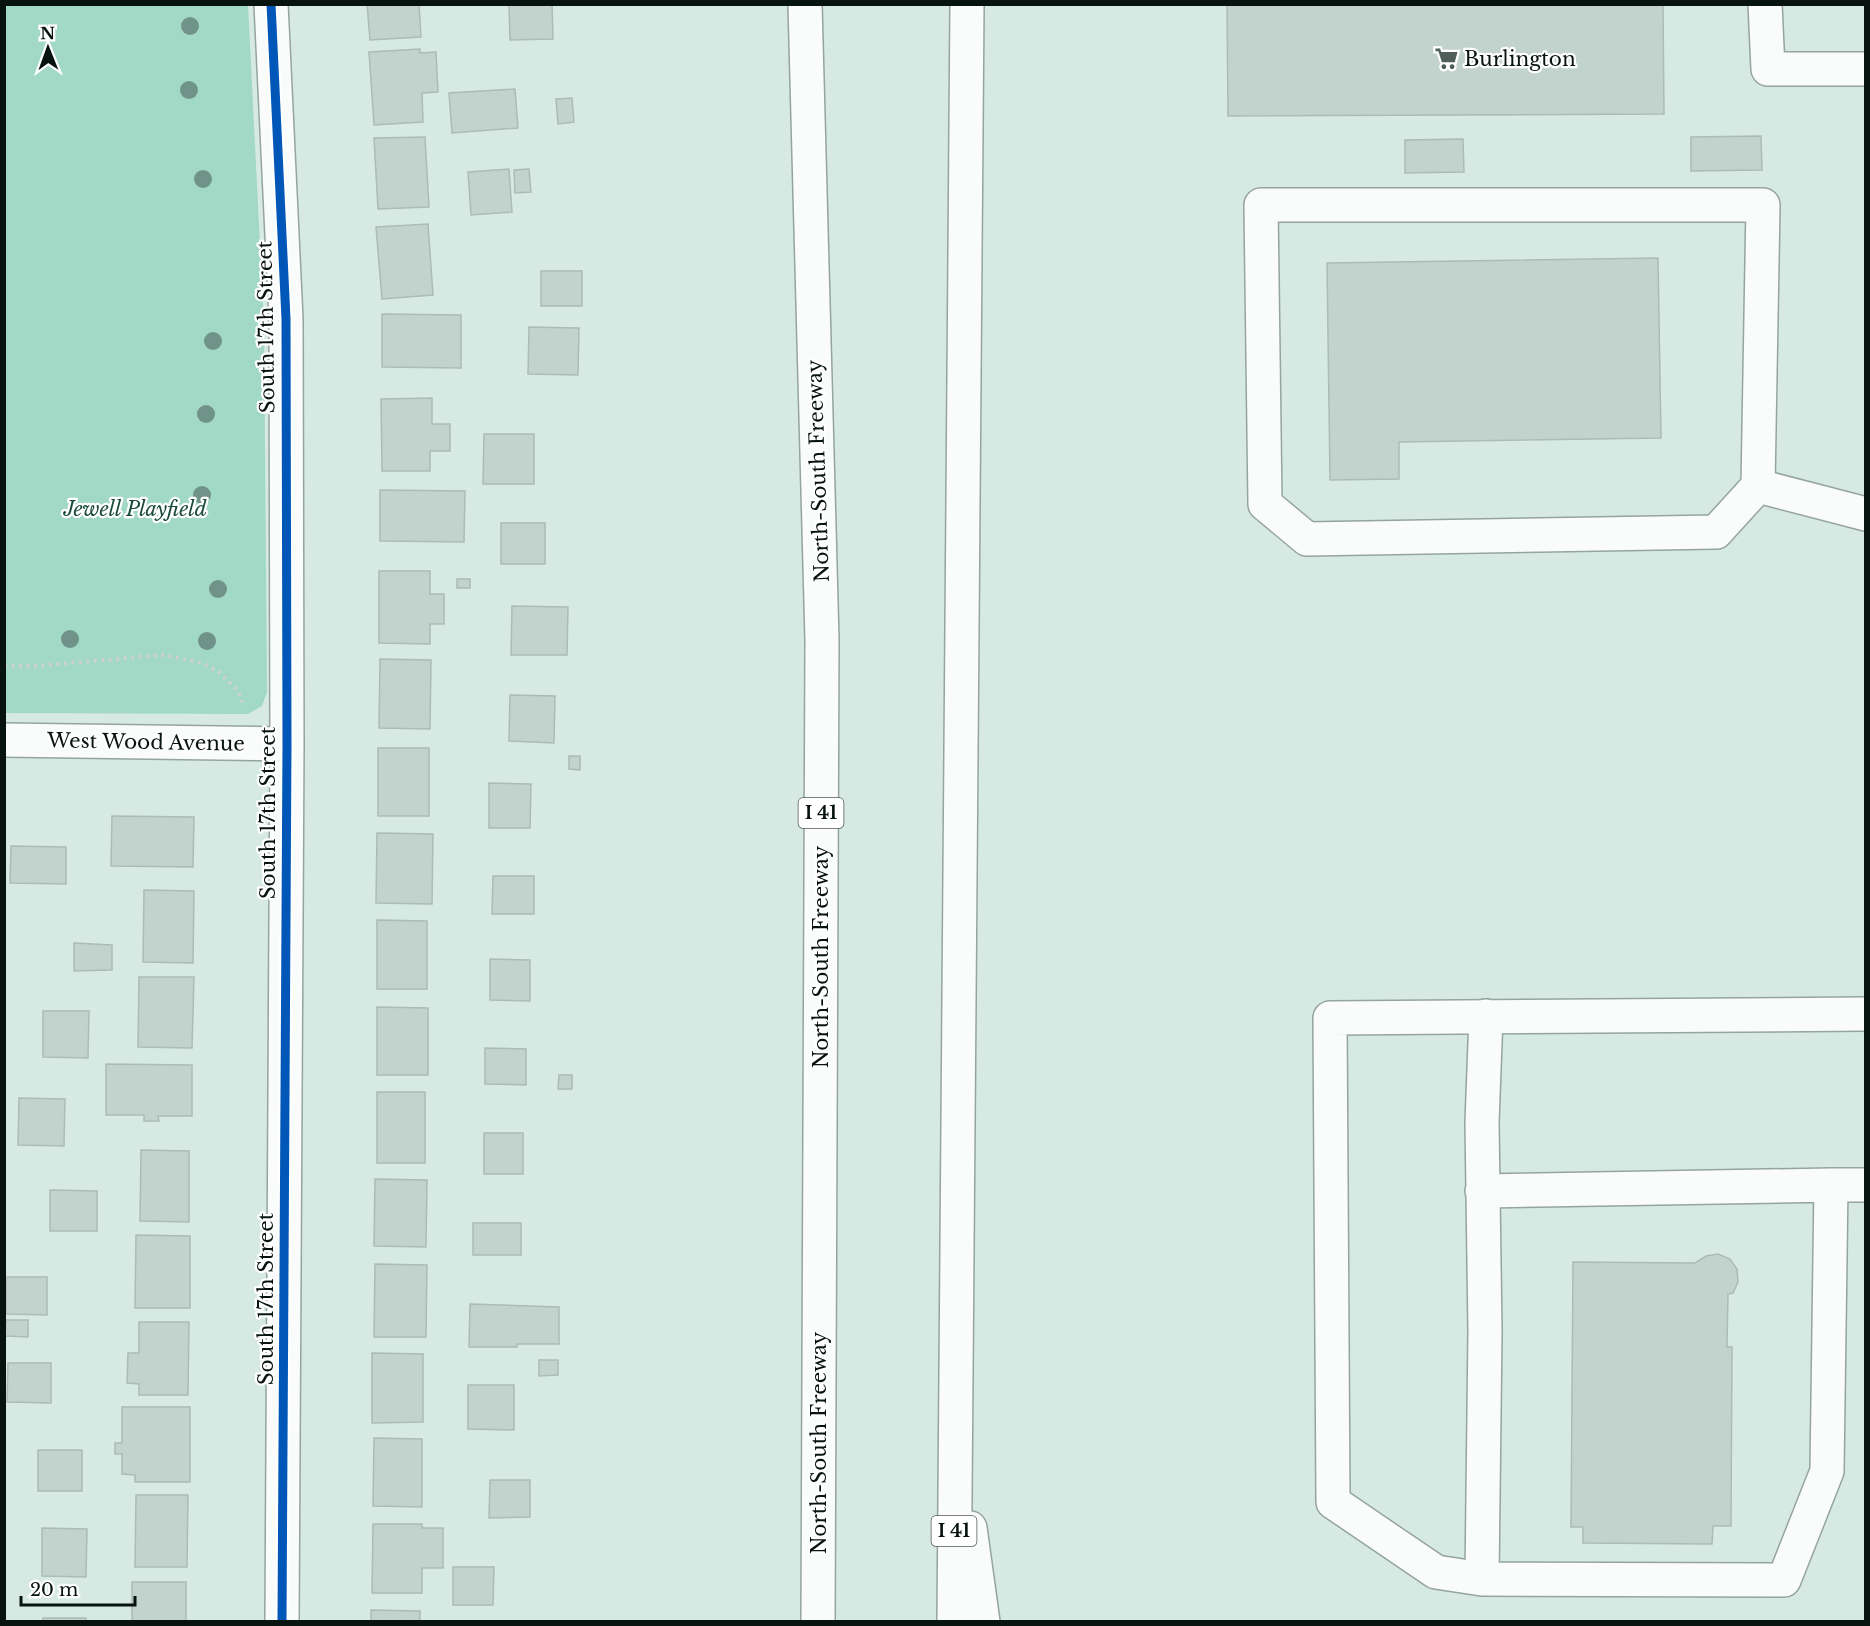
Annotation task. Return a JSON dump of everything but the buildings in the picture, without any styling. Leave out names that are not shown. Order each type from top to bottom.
[{"type":"main road","name":"South 17th Street","points":[[271,4],[286,319],[287,744],[282,1622]]},
{"type":"main road","name":"North-South Freeway","points":[[805,4],[822,640],[818,1622]]},
{"type":"main road","name":"I 41","points":[[954,1622],[967,4]]},
{"type":"main road","points":[[1765,4],[1768,69],[1866,69]]},
{"type":"main road","points":[[1261,205],[1763,205],[1758,486],[1716,532],[1306,539],[1265,504],[1261,205]]},
{"type":"main road","points":[[1758,486],[1866,514]]},
{"type":"main road","name":"West Wood Avenue","points":[[4,740],[287,744]]},
{"type":"main road","points":[[1831,1185],[1827,1471],[1784,1580],[1482,1579],[1436,1572],[1333,1502],[1330,1018],[1866,1014]]},
{"type":"main road","points":[[1482,1579],[1485,1331],[1482,1123],[1486,1016]]},
{"type":"main road","points":[[1482,1191],[1866,1185]]},
{"type":"main road","points":[[955,1440],[983,1622]]},
{"type":"path","points":[[4,666],[35,666],[163,655],[183,657],[219,672],[239,692],[243,707]]},
{"type":"green space","name":"Jewell Playfield","points":[[5,4],[248,5],[264,325],[267,692],[262,706],[248,714],[5,713]]},
{"type":"cycle path","points":[[271,4],[286,319],[287,744],[282,1622]]},
{"type":"place","name":"Burlington","points":[[1446,59]]}]
